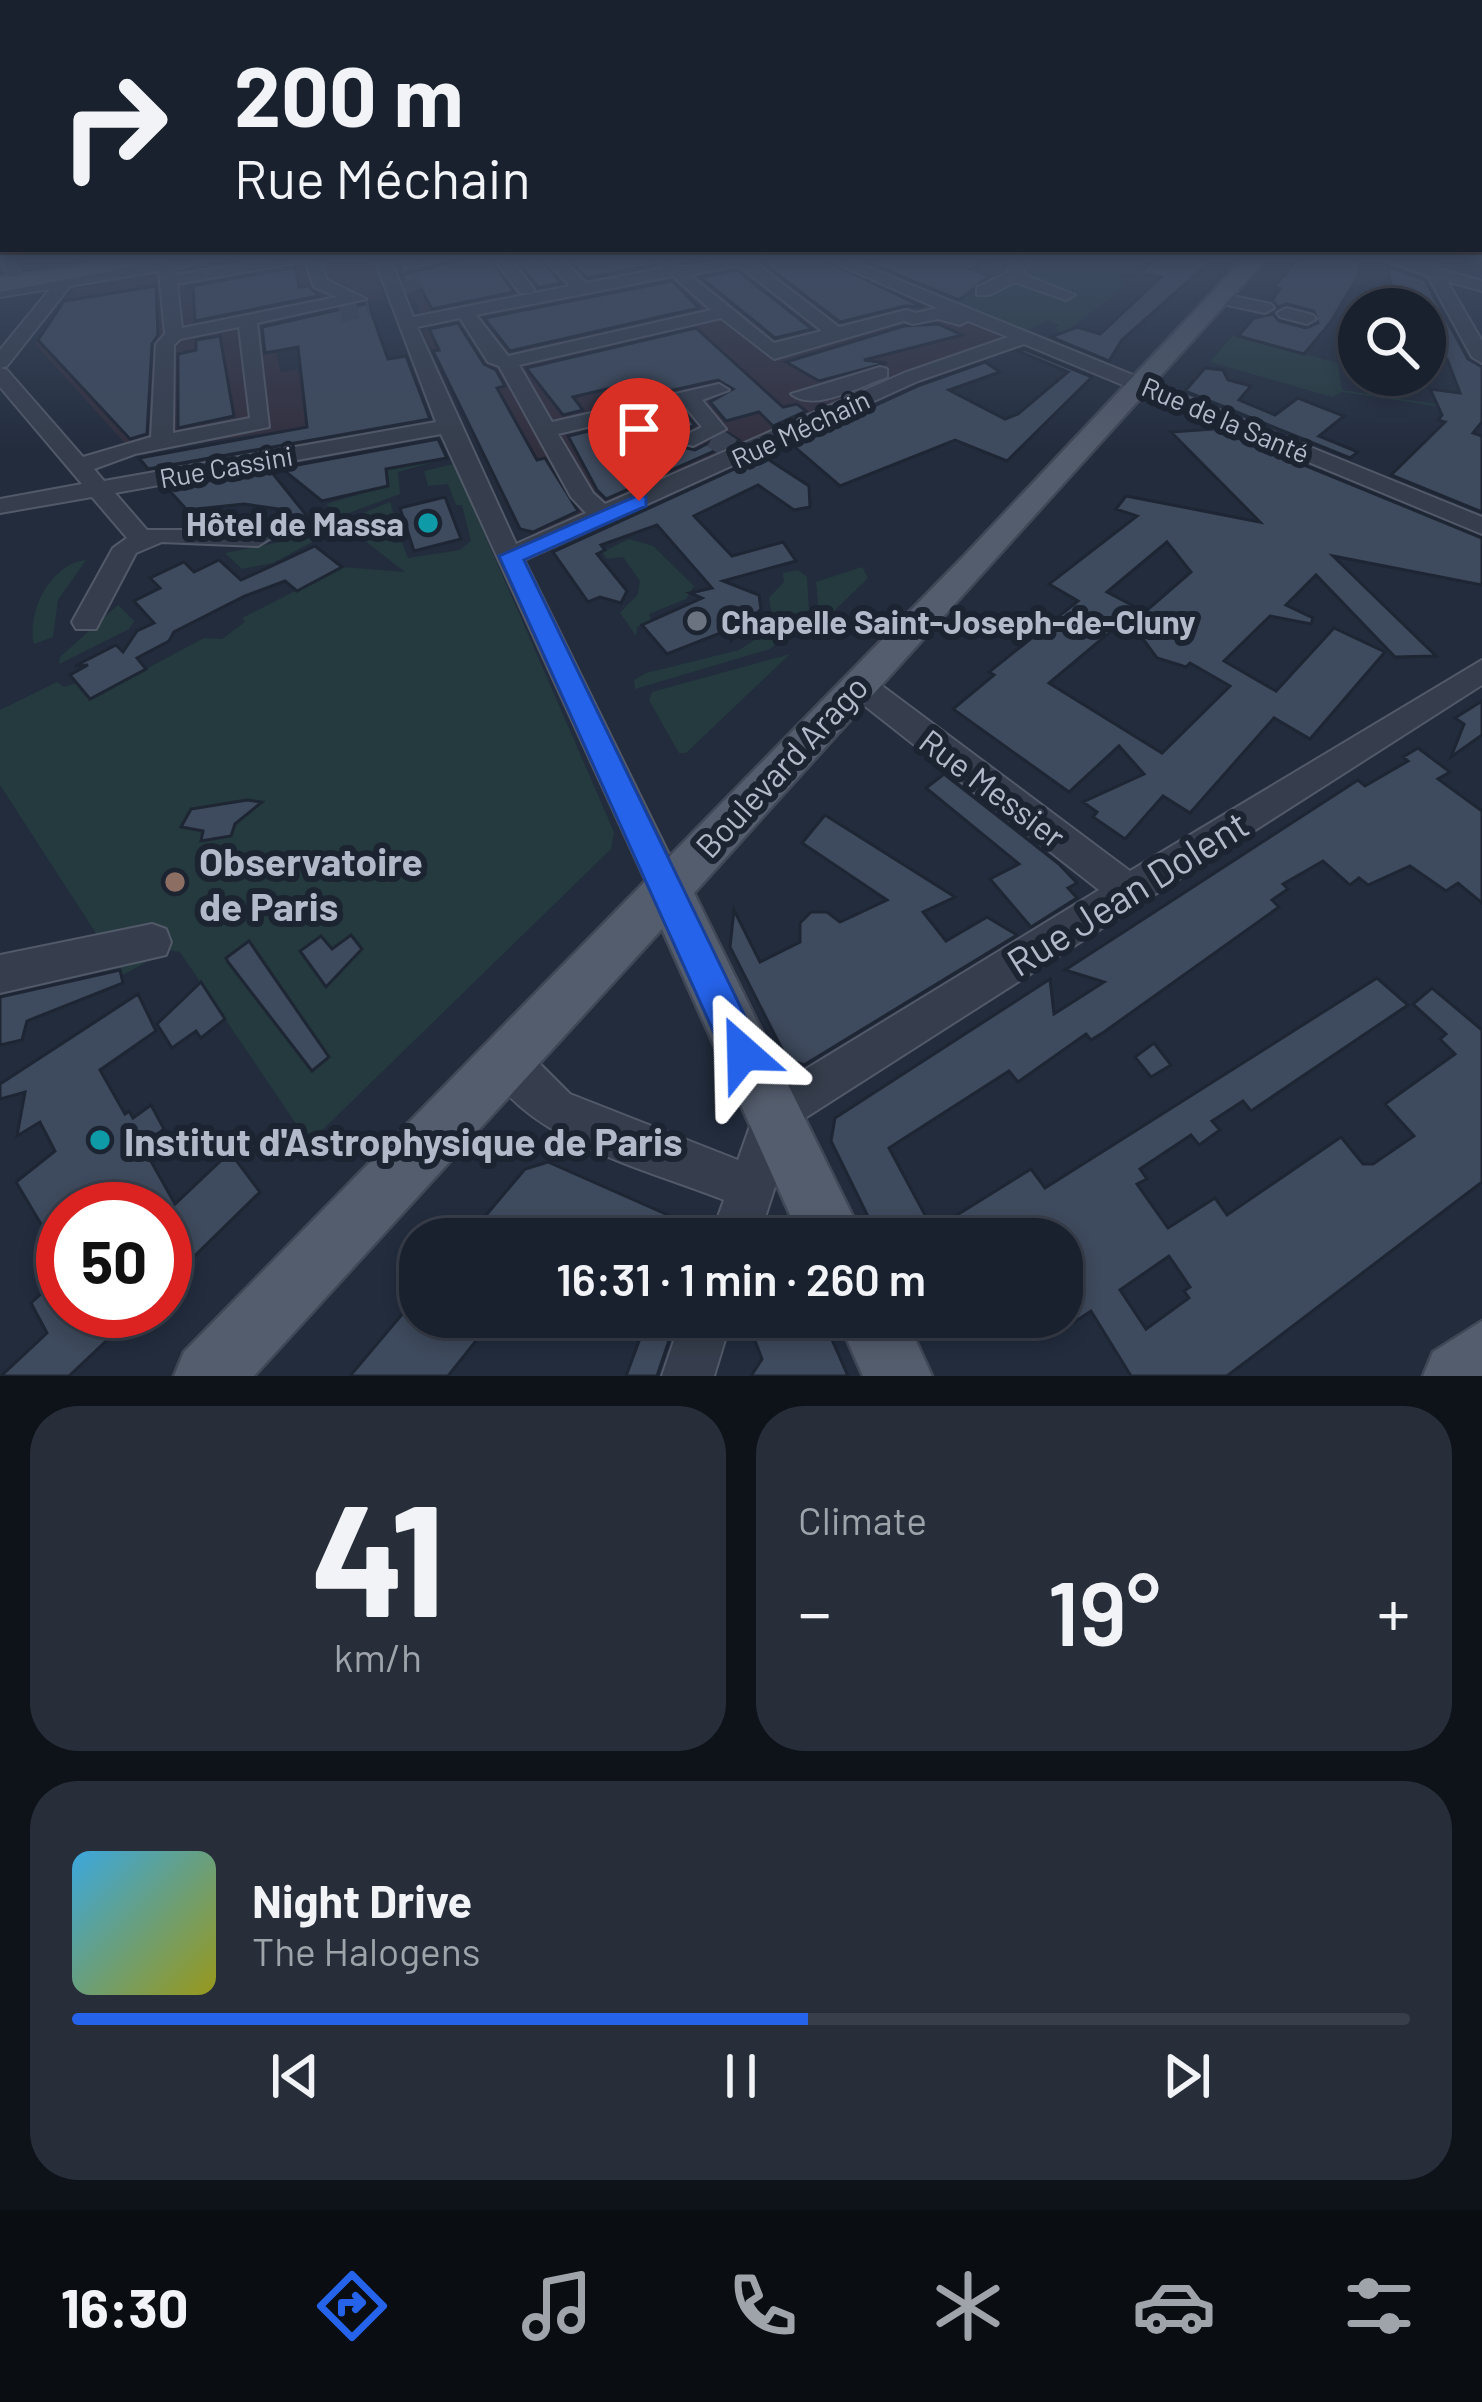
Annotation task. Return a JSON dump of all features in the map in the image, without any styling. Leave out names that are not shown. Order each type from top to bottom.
[{"type":"main road","name":"Boulevard Arago","points":[[208,1376],[978,562],[1194,324]]},
{"type":"main road","points":[[668,887],[823,1218]]},
{"type":"main road","points":[[880,1338],[898,1376]]},
{"type":"main road","points":[[1457,1376],[1482,1355]]},
{"type":"street","points":[[0,362],[40,324]]},
{"type":"street","points":[[173,324],[174,335]]},
{"type":"street","points":[[162,441],[165,344],[174,335],[241,324]]},
{"type":"street","points":[[78,466],[162,441],[261,422],[248,324]]},
{"type":"street","points":[[417,324],[452,426],[510,556],[668,887]]},
{"type":"street","points":[[473,324],[495,358],[507,362],[671,324]]},
{"type":"street","points":[[736,324],[825,416]]},
{"type":"street","points":[[829,324],[842,333]]},
{"type":"street","points":[[786,374],[842,333],[874,324]]},
{"type":"street","points":[[888,326],[894,324]]},
{"type":"street","points":[[962,324],[983,337]]},
{"type":"street","name":"Rue de la Santé","points":[[995,324],[1482,526]]},
{"type":"street","points":[[1464,324],[1482,357]]},
{"type":"street","points":[[960,326],[983,337]]},
{"type":"street","points":[[786,374],[983,337],[1022,335]]},
{"type":"street","name":"Rue Méchain","points":[[510,556],[605,517],[715,443],[825,416],[910,377],[1022,335]]},
{"type":"street","points":[[507,362],[584,497],[605,517]]},
{"type":"street","points":[[0,374],[136,533],[258,538]]},
{"type":"street","points":[[546,430],[719,390]]},
{"type":"street","points":[[688,397],[715,429],[715,443]]},
{"type":"street","name":"Rue Cassini","points":[[0,506],[452,426]]},
{"type":"street","points":[[86,622],[136,533]]},
{"type":"street","name":"Rue Jean Dolent","points":[[775,1117],[1482,671]]},
{"type":"street","name":"Rue Messier","points":[[858,684],[1129,891]]},
{"type":"street","points":[[0,974],[152,942]]},
{"type":"street","points":[[506,1059],[555,1110],[751,1188]]},
{"type":"street","points":[[741,1218],[775,1117]]},
{"type":"shaded area","points":[[49,324],[283,324],[284,336],[261,340],[263,354],[276,353],[281,372],[297,369],[300,377],[333,371],[320,442],[257,453],[259,434],[134,453],[35,344]]},
{"type":"shaded area","points":[[433,324],[977,324],[998,333],[999,340],[902,372],[540,533],[520,529],[423,332]]},
{"type":"green space","points":[[1076,324],[1054,341],[1048,338],[1060,332],[1055,328]]},
{"type":"green space","points":[[1233,335],[1338,363],[1338,394],[1332,397],[1210,362]]},
{"type":"green space","points":[[1447,391],[1482,396],[1449,408],[1369,396],[1443,405]]},
{"type":"green space","points":[[451,457],[398,472],[400,494],[341,516],[326,504],[387,486],[386,469]]},
{"type":"green space","points":[[454,464],[614,832],[611,849],[309,1143],[180,952],[168,950],[123,975],[0,785],[0,710],[57,682],[64,687],[77,683],[90,699],[204,638],[222,639],[245,622],[242,618],[342,567],[405,572],[352,531],[368,523],[346,520],[390,502],[396,521],[389,523],[394,543],[402,542],[408,558],[460,550],[471,541],[462,505],[456,505],[448,484],[428,486],[424,471]]},
{"type":"green space","points":[[305,537],[314,541],[273,563],[242,569],[225,553]]},
{"type":"green space","points":[[629,539],[653,546],[694,586],[686,599],[649,614],[652,621],[637,627],[636,636],[620,613],[638,594],[640,581],[623,557],[607,559],[602,552]]},
{"type":"green space","points":[[86,560],[58,600],[53,637],[34,644],[34,618],[44,592],[62,570]]},
{"type":"green space","points":[[862,567],[868,578],[831,614],[819,611],[816,582]]},
{"type":"green space","points":[[798,570],[807,577],[809,610],[798,617],[772,617],[769,598],[784,582],[783,573]]},
{"type":"green space","points":[[118,605],[134,621],[129,629],[59,664],[60,657]]},
{"type":"green space","points":[[772,629],[779,641],[770,649],[635,689],[634,680],[646,673],[739,650]]},
{"type":"green space","points":[[790,654],[686,753],[679,753],[649,700],[652,692]]},
{"type":"building","points":[[49,324],[158,324],[152,344],[147,434],[130,439],[38,340]]},
{"type":"building","points":[[376,324],[388,359],[406,356],[430,419],[148,469],[139,458],[307,427],[298,347],[265,353],[262,327]]},
{"type":"building","points":[[459,324],[484,364],[496,370],[505,386],[497,388],[537,460],[545,458],[578,511],[533,532],[520,529],[433,351],[439,350],[429,329]]},
{"type":"building","points":[[489,324],[628,324],[510,351]]},
{"type":"building","points":[[758,324],[806,324],[812,329],[775,338]]},
{"type":"building","points":[[938,324],[962,335],[864,360],[887,363],[819,381],[786,362],[904,326]]},
{"type":"building","points":[[1110,324],[1140,324],[1109,361],[1051,337],[1077,327],[1100,334]]},
{"type":"building","points":[[1248,324],[1306,328],[1329,324],[1304,354],[1238,336]]},
{"type":"building","points":[[1449,324],[1468,359],[1482,367],[1482,422],[1473,433],[1482,436],[1482,512],[1391,475],[1445,422],[1438,420],[1442,415],[1433,396],[1460,393],[1447,359]]},
{"type":"building","points":[[696,328],[783,407],[797,404],[806,411],[773,426],[759,412],[726,421],[710,402],[733,389],[718,380],[637,398],[624,385],[573,397],[583,410],[563,415],[526,368]]},
{"type":"building","points":[[220,336],[234,416],[178,428],[178,354],[196,350],[196,340]]},
{"type":"building","points":[[1024,349],[1092,377],[1007,461],[955,440],[840,486],[791,444],[920,385],[985,362],[1000,372],[949,390],[1005,419],[1018,414],[1068,372],[1018,351]]},
{"type":"building","points":[[1205,368],[1223,370],[1228,380],[1251,386],[1239,400],[1275,415],[1298,398],[1344,416],[1319,436],[1358,452],[1350,458],[1185,391]]},
{"type":"building","points":[[681,409],[695,425],[672,437],[673,445],[695,450],[728,433],[739,440],[606,499],[568,436]]},
{"type":"building","points":[[1209,426],[1482,538],[1482,585],[1333,556],[1436,656],[1395,657],[1316,575],[1286,605],[1313,618],[1311,624],[1270,616],[1224,661],[1276,691],[1334,628],[1385,652],[1310,739],[1274,718],[1190,813],[1163,796],[1125,839],[1093,817],[1097,812],[1083,802],[1144,774],[1119,746],[1069,792],[953,709],[994,675],[989,672],[1078,601],[1049,584],[1137,516],[1116,509],[1126,496],[1260,522],[1171,432],[1213,429]],"holes":[[[1167,542],[1191,572],[1145,612],[1107,592]],[[1122,622],[1137,631],[1157,658],[1186,667],[1190,663],[1230,686],[1162,753],[1049,683]]]},
{"type":"building","points":[[438,439],[447,458],[386,469],[388,486],[322,501],[281,468]]},
{"type":"building","points":[[763,456],[809,486],[810,507],[794,510],[758,485],[694,516],[732,556],[783,542],[796,561],[723,581],[759,595],[761,609],[731,641],[728,630],[667,654],[642,625],[702,598],[690,593],[712,588],[657,525],[601,545],[605,550],[597,554],[627,591],[621,603],[600,597],[588,602],[553,552]]},
{"type":"building","points":[[270,470],[315,526],[278,509],[244,504],[187,510],[167,488]]},
{"type":"building","name":"Hôtel de Massa","points":[[445,497],[461,539],[414,551],[400,508]]},
{"type":"building","points":[[315,546],[342,567],[297,591],[285,581],[245,596],[174,632],[169,641],[137,658],[146,669],[90,699],[70,675],[88,665],[75,666],[116,645],[123,652],[137,631],[154,623],[134,601],[160,588],[150,578],[184,562],[194,572],[219,560],[241,580]]},
{"type":"building","points":[[1482,701],[1482,735],[1451,757],[1464,724],[1455,718]]},
{"type":"building","points":[[1418,748],[1450,772],[1438,779],[1482,811],[1482,903],[1458,883],[1446,891],[1410,866],[1368,885],[1359,878],[1350,885],[1323,861],[1283,884],[1288,889],[1272,900],[1279,907],[1104,1032],[1091,1040],[1086,1034],[1018,1082],[1009,1071],[889,1148],[927,1218],[869,1218],[831,1141],[835,1118],[1050,979],[1054,1014],[1104,982],[1065,970],[1358,780],[1365,786],[1408,761],[1403,757]]},
{"type":"building","points":[[944,774],[1059,864],[1077,883],[1068,888],[1077,898],[1031,927],[990,879],[1019,864],[926,788]]},
{"type":"building","points":[[262,802],[235,824],[231,836],[201,841],[203,831],[181,827],[191,809]]},
{"type":"building","points":[[825,815],[955,897],[923,912],[946,941],[987,917],[1017,935],[804,1065],[787,1059],[730,947],[734,910],[760,962],[800,942],[800,923],[811,912],[827,912],[840,922],[887,900],[802,843]]},
{"type":"building","points":[[351,935],[362,949],[326,987],[300,951],[321,936],[332,949]]},
{"type":"building","points":[[249,941],[329,1057],[312,1071],[226,958]]},
{"type":"building","points":[[120,970],[123,983],[27,1021],[22,1040],[0,1045],[0,997]]},
{"type":"building","points":[[1377,978],[1408,1005],[1251,1111],[1243,1101],[1212,1121],[1220,1130],[1199,1145],[1191,1135],[1140,1169],[1147,1179],[1137,1184],[1168,1228],[1215,1198],[1227,1215],[1341,1137],[1363,1164],[1373,1164],[1414,1136],[1385,1104],[1455,1054],[1440,1039],[1446,1034],[1413,1004],[1432,988],[1482,1030],[1482,1182],[1227,1376],[1131,1376],[1091,1311],[1083,1316],[1083,1218],[952,1218],[1031,1169],[1045,1188]],"holes":[[[1169,1256],[1190,1287],[1184,1291],[1189,1298],[1146,1329],[1120,1290]]]},
{"type":"building","points":[[201,982],[225,1019],[201,1038],[196,1031],[172,1048],[157,1024]]},
{"type":"building","name":"Institut d'Astrophysique de Paris","points":[[138,994],[156,1031],[100,1070],[125,1114],[129,1111],[133,1118],[151,1105],[164,1129],[147,1143],[147,1154],[163,1182],[36,1182],[36,1216],[16,1182],[55,1151],[40,1122],[17,1136],[25,1092],[0,1099],[0,1084]]},
{"type":"building","points":[[1154,1043],[1171,1065],[1151,1077],[1135,1057]]},
{"type":"building","name":"Institut d'Astrophysique de Paris","points":[[230,1152],[260,1192],[192,1259],[192,1188]]},
{"type":"building","points":[[548,1162],[675,1218],[484,1218],[525,1169]]},
{"type":"building","points":[[399,1318],[399,1338],[478,1338],[448,1376],[350,1376]]},
{"type":"building","points":[[42,1338],[109,1338],[69,1376],[1,1376]]},
{"type":"building","points":[[640,1338],[670,1338],[657,1376],[626,1376]]},
{"type":"building","points":[[754,1338],[831,1338],[848,1376],[751,1376],[762,1359]]},
{"type":"tunnel","points":[[713,437],[731,449]]},
{"type":"place","name":"Hôtel de Massa","points":[[428,523]]},
{"type":"place","name":"Chapelle Saint-Joseph-de-Cluny","points":[[697,621]]},
{"type":"place","name":"Observatoire de Paris","points":[[175,882]]},
{"type":"place","name":"Institut d'Astrophysique de Paris","points":[[100,1140]]},
{"type":"route","points":[[639,501],[510,556],[643,830],[743,1053]]}]
